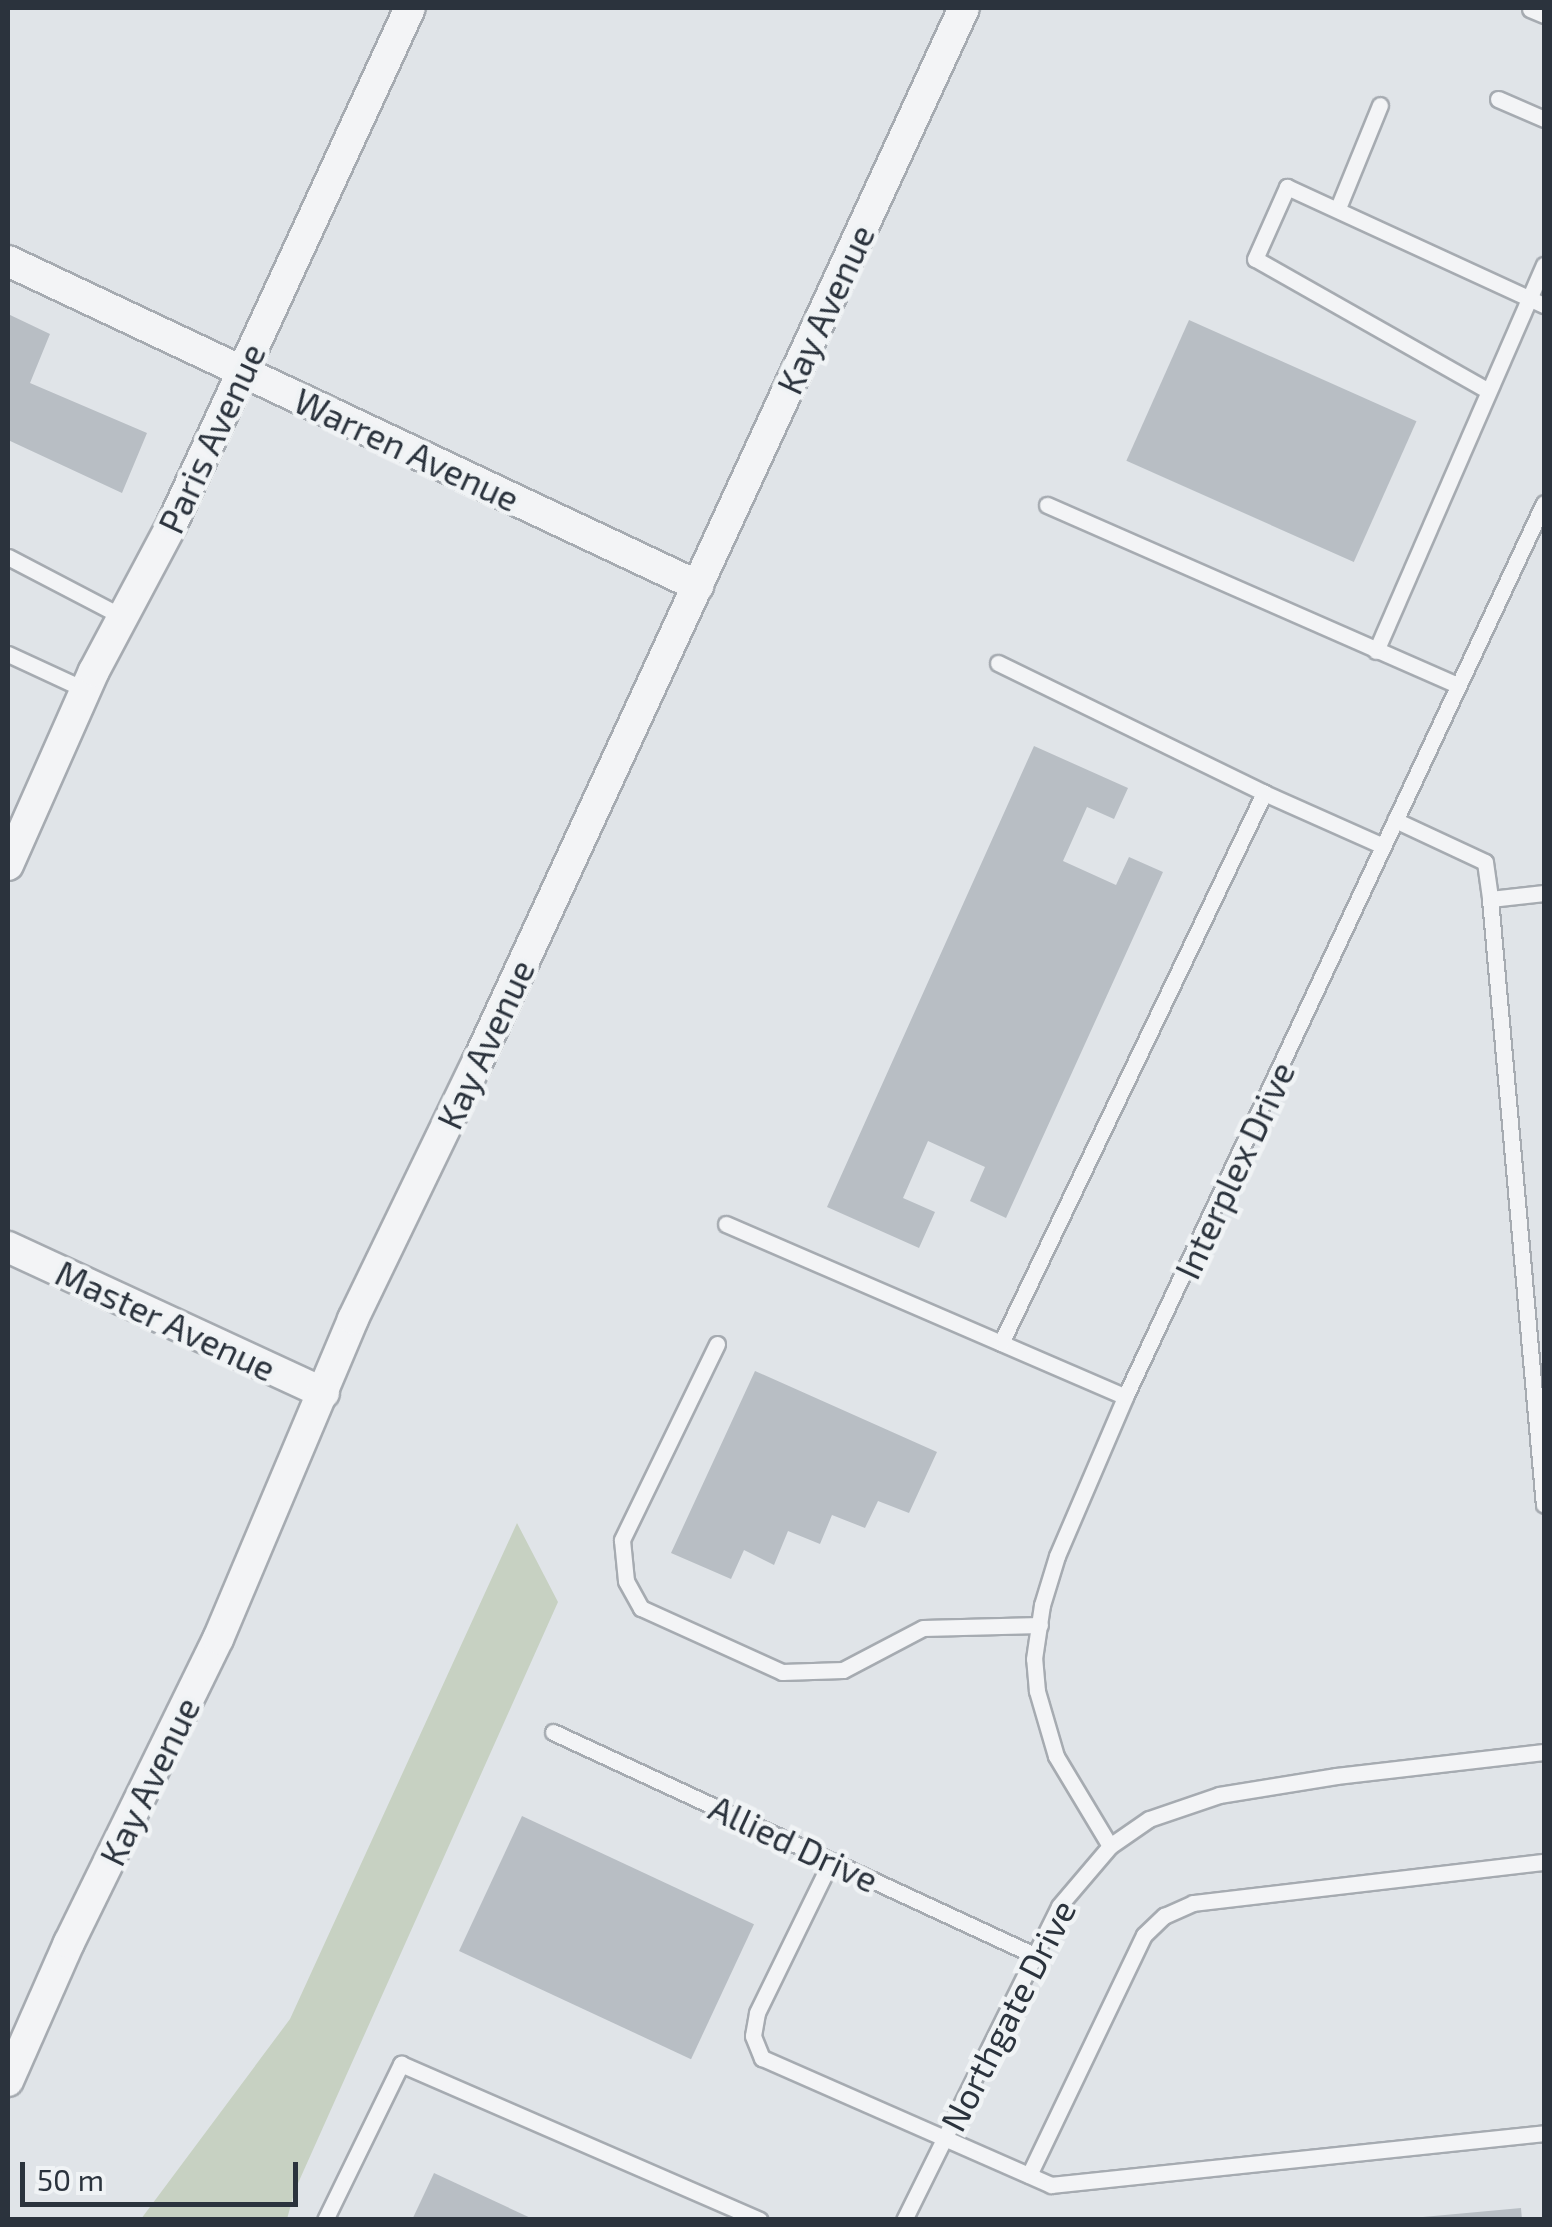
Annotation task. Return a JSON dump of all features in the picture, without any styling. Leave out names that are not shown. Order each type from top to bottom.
[{"type":"street","name":"Paris Avenue","points":[[8,865],[86,690],[242,372],[410,8]]},
{"type":"street","name":"Kay Avenue","points":[[8,2081],[69,1943],[218,1640],[354,1319],[964,8]]},
{"type":"street","name":"Warren Avenue","points":[[8,261],[402,443],[604,544],[698,586]]},
{"type":"street","name":"Master Avenue","points":[[8,1247],[324,1393]]},
{"type":"lane","points":[[1530,8],[1544,15]]},
{"type":"lane","points":[[1498,99],[1544,119]]},
{"type":"lane","points":[[1338,208],[1380,105]]},
{"type":"lane","points":[[1486,390],[1255,259],[1288,187],[1537,301]]},
{"type":"lane","points":[[1376,651],[1486,390],[1537,301],[1544,265]]},
{"type":"lane","name":"Interplex Drive","points":[[1110,1846],[1049,1738],[1036,1691],[1034,1660],[1057,1556],[1125,1397],[1544,503]]},
{"type":"lane","points":[[1047,505],[1458,685]]},
{"type":"lane","points":[[8,557],[123,617]]},
{"type":"lane","points":[[8,654],[86,690]]},
{"type":"lane","points":[[998,663],[1264,793],[1383,846]]},
{"type":"lane","points":[[1001,1343],[1264,793]]},
{"type":"lane","points":[[1396,820],[1485,862],[1544,1506]]},
{"type":"lane","points":[[1490,898],[1544,893]]},
{"type":"lane","points":[[726,1224],[1125,1397]]},
{"type":"lane","points":[[717,1344],[622,1540],[626,1581],[642,1608],[782,1672],[842,1670],[923,1628],[1040,1624]]},
{"type":"lane","name":"Allied Drive","points":[[553,1732],[1034,1955]]},
{"type":"lane","name":"Northgate Drive","points":[[904,2220],[1059,1906],[1110,1846],[1149,1820],[1218,1795],[1544,1752]]},
{"type":"lane","points":[[832,1860],[757,2013],[753,2036],[762,2058],[1051,2184],[1544,2133]]},
{"type":"lane","points":[[1029,2175],[1144,1935],[1164,1916],[1193,1903],[1544,1862]]},
{"type":"lane","points":[[326,2220],[401,2064],[760,2220]]},
{"type":"green space","points":[[517,1523],[558,1602],[295,2190],[287,2219],[141,2219],[290,2019]]},
{"type":"building","points":[[8,314],[50,334],[30,383],[147,433],[122,493],[8,440]]},
{"type":"building","points":[[1189,320],[1416,421],[1354,562],[1126,461]]},
{"type":"building","points":[[1034,746],[1128,788],[1114,819],[1087,807],[1063,861],[1116,885],[1129,857],[1163,872],[1006,1218],[970,1201],[985,1167],[928,1141],[903,1198],[935,1212],[919,1248],[827,1207]]},
{"type":"building","points":[[755,1371],[937,1452],[909,1513],[878,1501],[865,1528],[832,1515],[820,1544],[788,1531],[774,1565],[744,1550],[731,1579],[671,1553]]},
{"type":"building","points":[[522,1816],[754,1924],[691,2059],[459,1951]]},
{"type":"building","points":[[434,2173],[535,2220],[412,2220]]},
{"type":"building","points":[[1521,2208],[1522,2220],[1423,2220],[1423,2217]]}]
